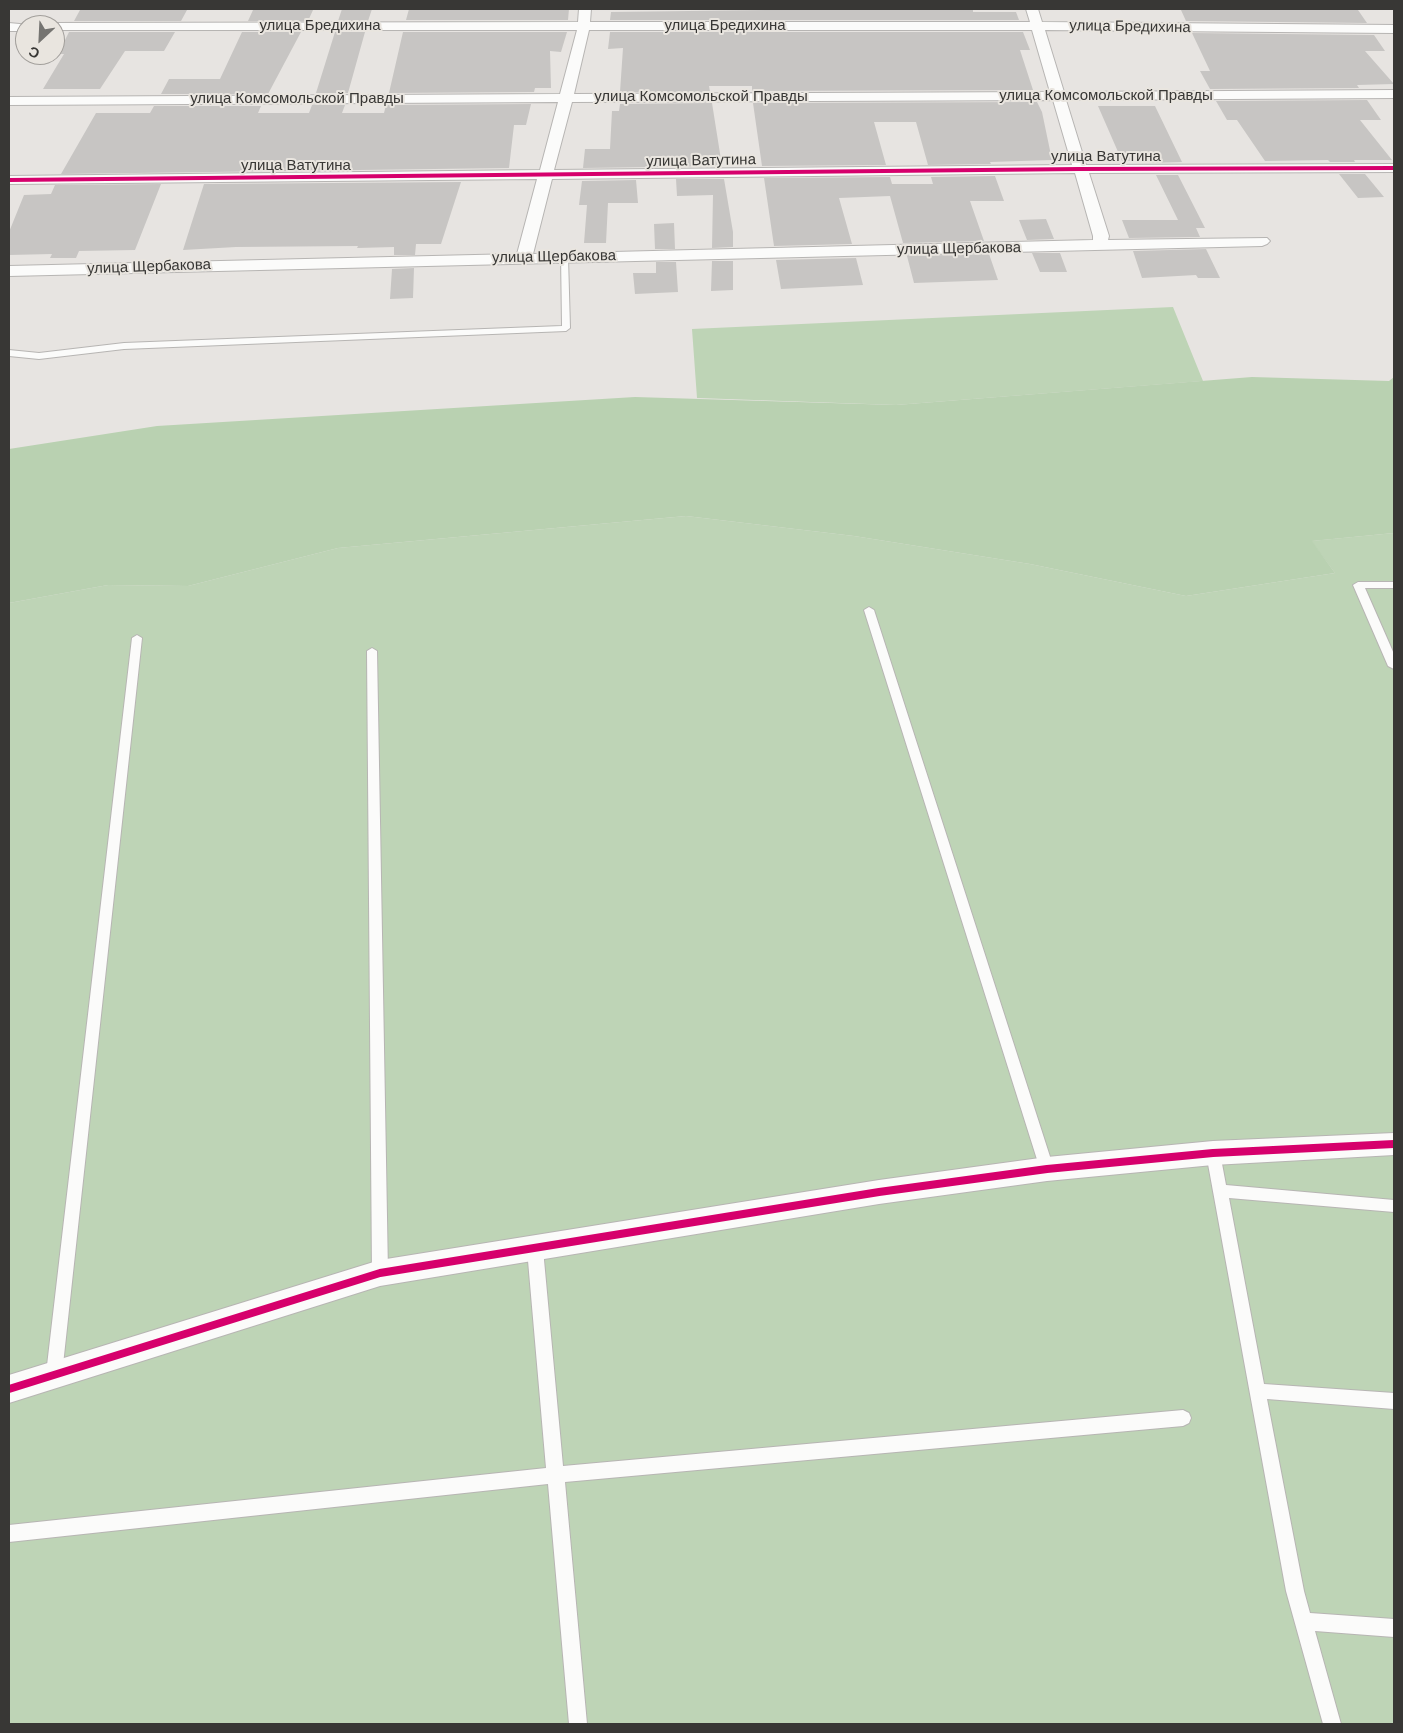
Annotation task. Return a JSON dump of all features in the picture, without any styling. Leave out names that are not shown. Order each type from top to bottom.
[{"type":"street","points":[[524,257],[584,26],[585,9]]},
{"type":"street","points":[[1032,9],[1079,169],[1101,236],[1100,246]]},
{"type":"street","name":"улица Бредихина","points":[[65,26],[1036,26],[1394,30]]},
{"type":"street","name":"улица Комсомольской Правды","points":[[9,101],[1394,94]]},
{"type":"street","name":"улица Ватутина","points":[[9,180],[545,176],[1079,169],[1394,168]]},
{"type":"street","name":"улица Щербакова","points":[[9,271],[524,257],[1262,241]]},
{"type":"street","points":[[9,1389],[380,1273],[879,1192],[1048,1170],[1213,1152],[1394,1144]]},
{"type":"lane","points":[[9,353],[39,356],[124,346],[566,328],[564,257]]},
{"type":"lane","points":[[1394,585],[1358,585],[1394,666]]},
{"type":"lane","points":[[869,610],[1048,1170]]},
{"type":"lane","points":[[54,1374],[137,638]]},
{"type":"lane","points":[[372,651],[380,1273]]},
{"type":"lane","points":[[1213,1152],[1295,1591],[1332,1724]]},
{"type":"lane","points":[[1220,1191],[1394,1206]]},
{"type":"lane","points":[[535,1249],[578,1724]]},
{"type":"lane","points":[[1258,1391],[1394,1401]]},
{"type":"lane","points":[[9,1534],[556,1475],[1183,1418]]},
{"type":"lane","points":[[1303,1621],[1394,1628]]},
{"type":"green space","points":[[1173,307],[1203,381],[896,405],[697,398],[692,329]]},
{"type":"green space","points":[[1252,377],[1389,381],[1394,377],[1394,533],[1312,541],[1335,573],[1186,596],[1030,564],[854,536],[686,516],[338,548],[188,586],[108,585],[9,603],[9,449],[157,426],[635,397],[896,405]]},
{"type":"green space","points":[[686,516],[854,536],[1030,564],[1186,596],[1335,573],[1311,541],[1394,533],[1394,1724],[9,1724],[9,603],[108,585],[188,586],[338,548]]},
{"type":"building","points":[[342,9],[372,9],[368,21],[338,21]]},
{"type":"building","points":[[409,9],[569,9],[568,20],[406,20]]},
{"type":"building","points":[[767,9],[973,9],[973,12],[1016,12],[1019,20],[610,20],[611,12]]},
{"type":"building","points":[[80,10],[187,10],[181,21],[74,21]]},
{"type":"building","points":[[253,10],[313,10],[308,21],[248,21]]},
{"type":"building","points":[[1181,10],[1358,10],[1367,23],[1186,21]]},
{"type":"building","points":[[69,32],[175,32],[164,51],[125,51],[100,89],[43,89],[57,65],[65,65],[65,40]]},
{"type":"building","points":[[242,32],[301,32],[268,94],[161,94],[169,79],[220,79]]},
{"type":"building","points":[[335,32],[365,32],[348,93],[316,93]]},
{"type":"building","points":[[403,32],[567,32],[561,52],[550,51],[551,88],[535,88],[534,92],[389,93]]},
{"type":"building","points":[[610,32],[1023,32],[1030,50],[1020,50],[1033,90],[752,91],[752,86],[709,86],[710,92],[620,92],[623,48],[608,49]]},
{"type":"building","points":[[1192,33],[1374,35],[1385,51],[1365,51],[1394,84],[1357,85],[1359,88],[1210,89],[1200,71],[1210,71]]},
{"type":"building","points":[[1367,100],[1381,120],[1360,120],[1392,160],[1354,160],[1355,162],[1330,162],[1328,160],[1265,161],[1237,120],[1227,120],[1216,101]]},
{"type":"building","points":[[1037,102],[1042,112],[1052,160],[990,162],[991,164],[928,165],[916,122],[874,122],[886,165],[762,166],[753,103]]},
{"type":"building","points":[[712,103],[722,166],[583,168],[585,149],[610,149],[612,111],[619,111],[620,104]]},
{"type":"building","points":[[531,104],[526,125],[514,125],[509,168],[61,174],[96,113],[150,113],[154,106],[261,106],[258,113],[309,113],[312,105],[345,105],[342,113],[384,113],[386,105]]},
{"type":"building","points":[[1098,106],[1155,106],[1182,162],[1150,163],[1149,161],[1122,161]]},
{"type":"building","points":[[1339,174],[1365,174],[1384,197],[1358,198]]},
{"type":"building","points":[[1156,175],[1178,175],[1205,228],[1196,228],[1200,237],[1129,238],[1122,220],[1178,220]]},
{"type":"building","points":[[995,176],[1004,201],[970,201],[984,241],[903,243],[890,196],[839,198],[852,244],[774,246],[764,178],[890,177],[892,184],[933,184],[931,177]]},
{"type":"building","points":[[676,179],[724,179],[733,232],[733,247],[712,248],[713,195],[677,196]]},
{"type":"building","points":[[636,180],[638,203],[608,203],[606,243],[584,243],[587,205],[579,205],[582,181]]},
{"type":"building","points":[[461,182],[441,244],[416,244],[415,255],[394,255],[394,247],[357,248],[358,246],[236,247],[183,250],[204,184]]},
{"type":"building","points":[[161,184],[135,250],[79,251],[76,258],[50,258],[52,254],[9,255],[9,232],[24,195],[51,194],[55,185]]},
{"type":"building","points":[[1046,219],[1054,239],[1027,240],[1019,220]]},
{"type":"building","points":[[674,223],[675,249],[655,249],[654,224]]},
{"type":"building","points":[[1206,249],[1220,278],[1198,278],[1196,275],[1142,278],[1133,251]]},
{"type":"building","points":[[1032,253],[1060,253],[1067,272],[1040,272]]},
{"type":"building","points":[[989,254],[998,280],[914,283],[907,256]]},
{"type":"building","points":[[856,258],[863,285],[781,289],[776,260]]},
{"type":"building","points":[[712,261],[733,261],[733,290],[711,291]]},
{"type":"building","points":[[656,262],[676,262],[678,292],[635,294],[633,273],[656,273]]},
{"type":"building","points":[[414,268],[413,298],[390,299],[392,269]]},
{"type":"cycle path","points":[[9,180],[1079,169],[1394,168]]},
{"type":"cycle path","points":[[9,1389],[380,1273],[879,1192],[1047,1169],[1213,1153],[1394,1144]]}]
